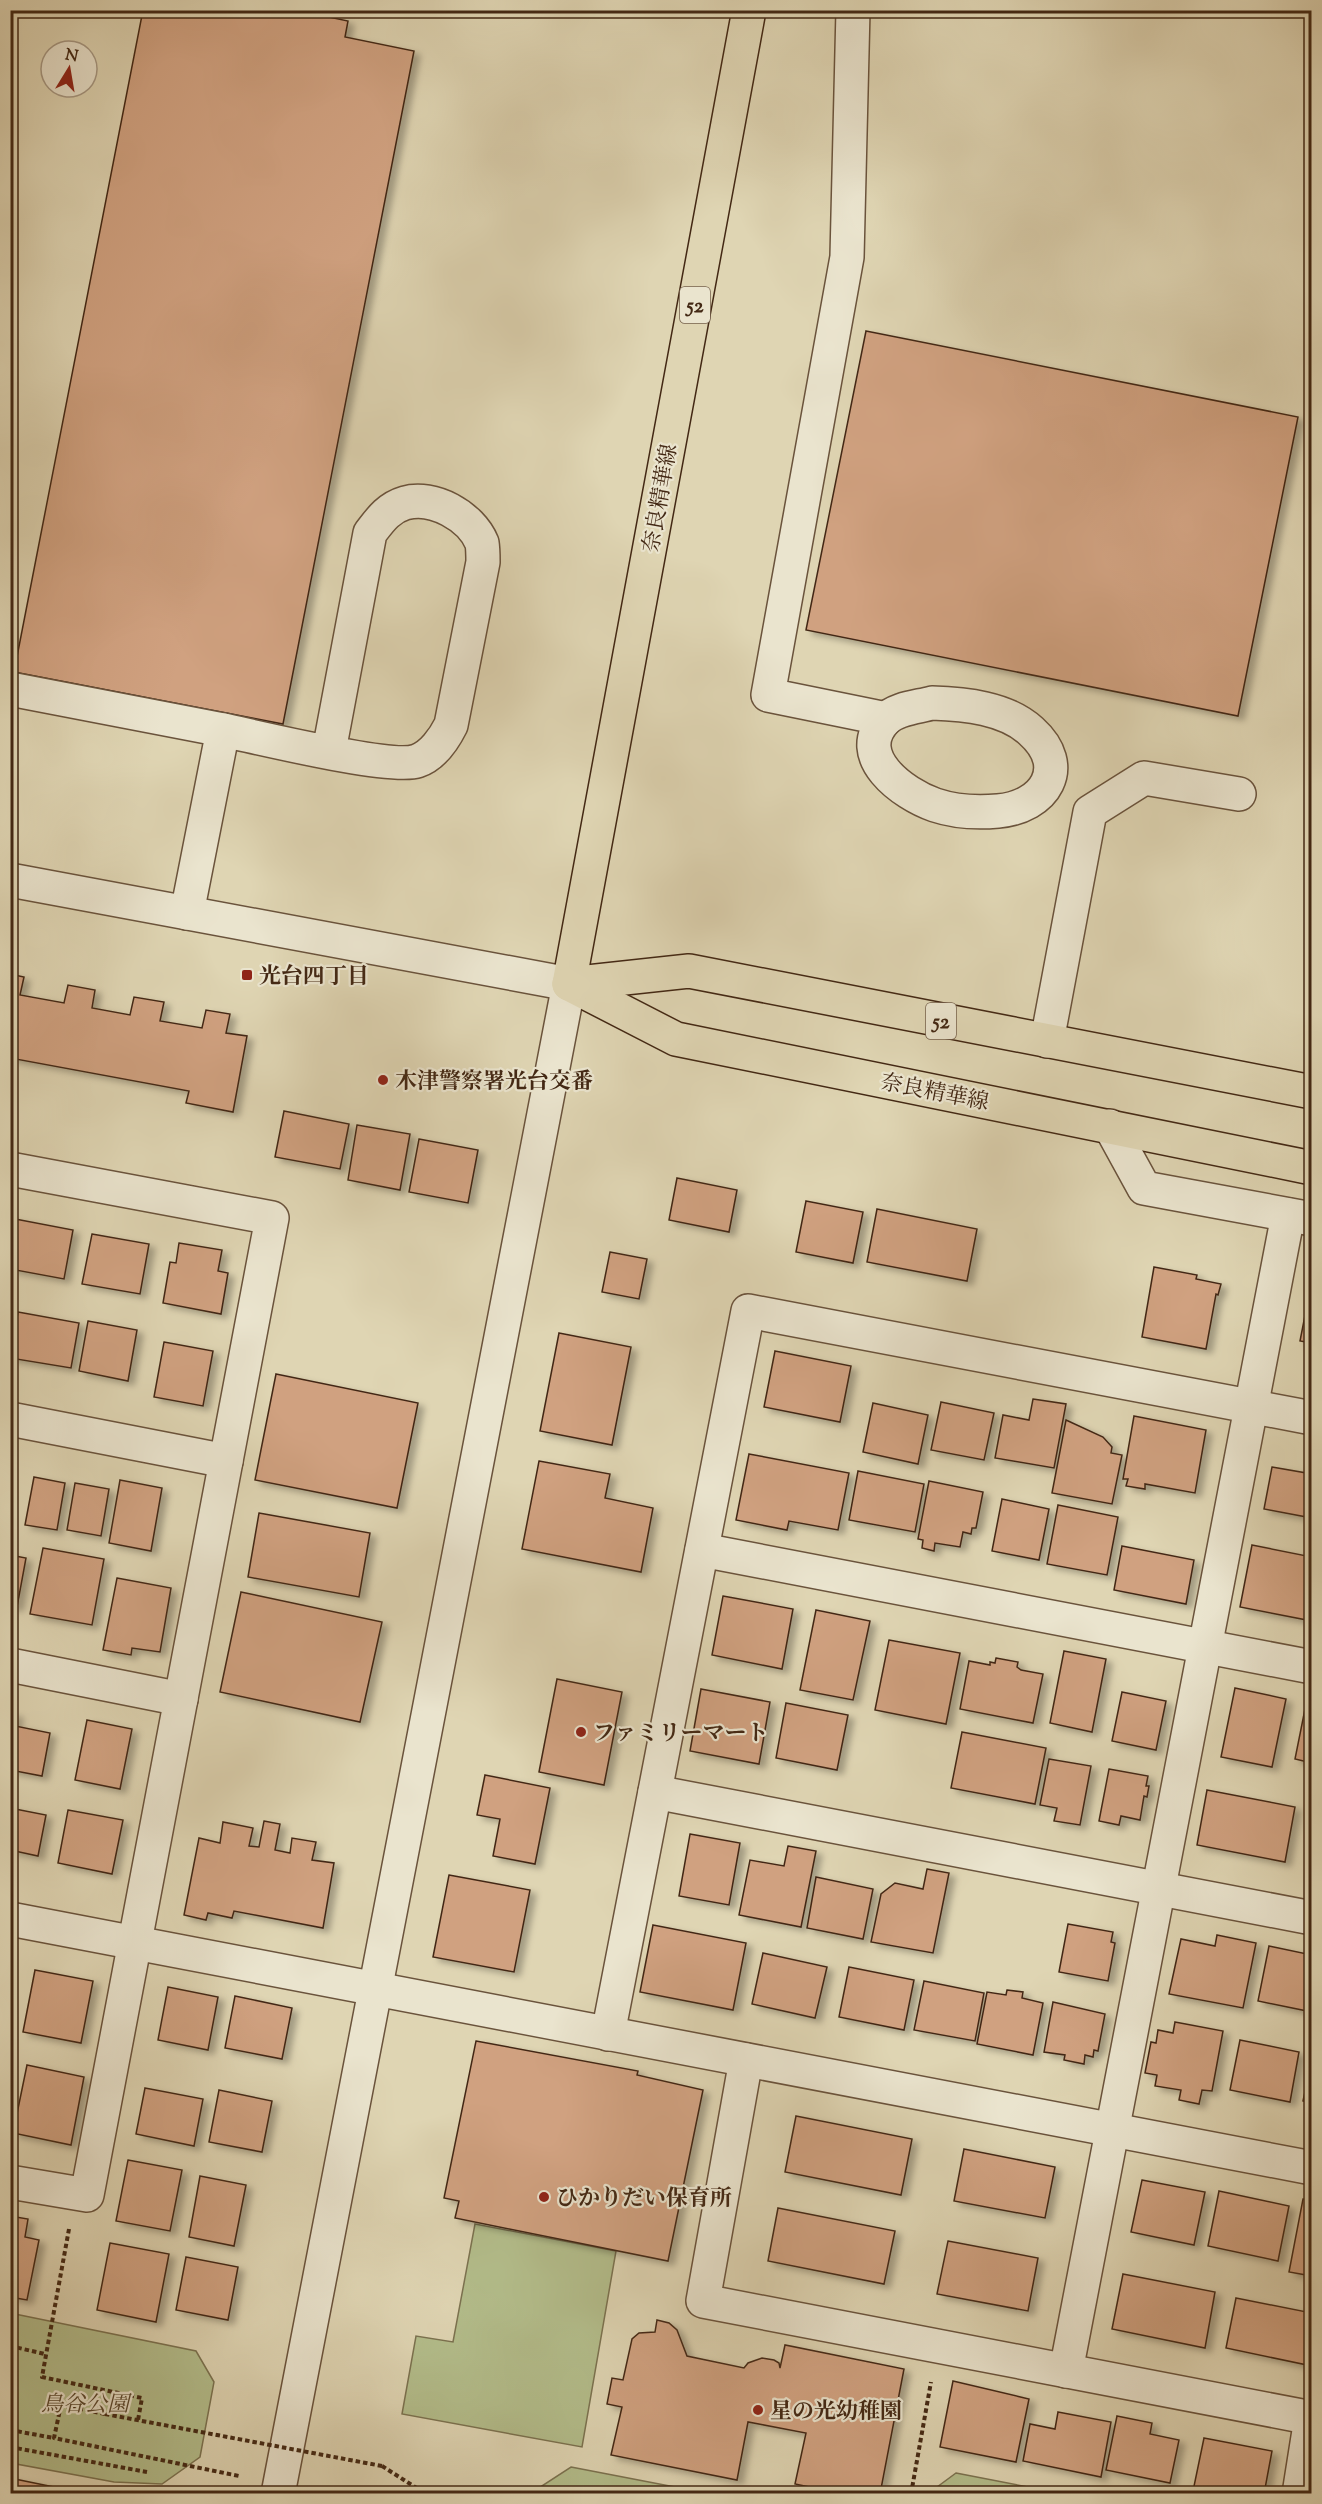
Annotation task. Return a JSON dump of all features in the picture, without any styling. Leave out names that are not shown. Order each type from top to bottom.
[{"type":"main road","name":"奈良精華線","points":[[749,10],[569,984],[676,1039],[1311,1168]]},
{"type":"main road","name":"52","points":[[569,984],[689,971],[1311,1092]]},
{"type":"street","points":[[853,10],[847,257],[768,695],[885,719]]},
{"type":"street","points":[[10,689],[329,751],[402,764],[419,761],[436,748],[451,725],[483,562],[482,544],[471,526],[456,513],[424,502],[405,503],[385,514],[370,533],[329,751]]},
{"type":"street","points":[[932,703],[967,704],[1005,717],[1030,730],[1045,747],[1052,777],[1043,793],[1011,810],[970,813],[935,805],[906,792],[884,771],[874,755],[875,737],[885,719],[902,711],[932,703]]},
{"type":"street","points":[[187,913],[223,730]]},
{"type":"street","points":[[1047,1041],[1090,812],[1144,778],[1239,794]]},
{"type":"street","points":[[1043,793],[1090,812]]},
{"type":"street","points":[[10,880],[569,984],[278,2493]]},
{"type":"street","points":[[1066,2371],[1250,1406],[1300,1217],[1144,1188],[1110,1126]]},
{"type":"street","points":[[10,1169],[272,1218],[87,2195],[10,2182]]},
{"type":"street","points":[[608,2034],[748,1311],[1311,1418]]},
{"type":"street","points":[[10,1419],[226,1461]]},
{"type":"street","points":[[702,1550],[1311,1667]]},
{"type":"street","points":[[10,1665],[181,1698]]},
{"type":"street","points":[[655,1792],[1311,1918]]},
{"type":"street","points":[[10,1919],[1311,2168]]},
{"type":"street","points":[[746,2060],[703,2301],[1311,2418],[1299,2493]]},
{"type":"path","points":[[76,2193],[42,2377],[142,2398],[138,2420]]},
{"type":"path","points":[[10,2346],[45,2354]]},
{"type":"path","points":[[911,2493],[938,2346]]},
{"type":"path","points":[[54,2438],[60,2405],[382,2466],[426,2493]]},
{"type":"path","points":[[10,2430],[239,2476]]},
{"type":"path","points":[[10,2447],[147,2472]]},
{"type":"green space","points":[[475,2224],[616,2251],[582,2447],[402,2414],[416,2336],[453,2342]]},
{"type":"green space","name":"鳥谷公園","points":[[10,2313],[196,2351],[214,2382],[200,2457],[162,2484],[114,2482],[11,2463]]},
{"type":"green space","points":[[571,2467],[706,2493],[531,2493]]},
{"type":"green space","points":[[956,2473],[1059,2493],[929,2493]]},
{"type":"building","points":[[143,10],[296,10],[348,21],[345,37],[414,51],[283,724],[14,672]]},
{"type":"building","points":[[866,331],[1298,417],[1238,716],[806,630]]},
{"type":"building","points":[[10,974],[24,977],[20,995],[64,1003],[68,985],[95,990],[92,1008],[130,1015],[134,997],[164,1002],[160,1021],[202,1028],[206,1010],[230,1014],[226,1033],[247,1036],[233,1112],[186,1103],[189,1091],[10,1058]]},
{"type":"building","points":[[284,1111],[349,1124],[340,1169],[275,1157]]},
{"type":"building","points":[[357,1125],[410,1134],[400,1190],[348,1180]]},
{"type":"building","points":[[419,1139],[478,1150],[468,1203],[409,1192]]},
{"type":"building","points":[[677,1178],[737,1190],[729,1232],[669,1220]]},
{"type":"building","points":[[806,1201],[863,1212],[853,1263],[796,1252]]},
{"type":"building","points":[[877,1209],[977,1229],[967,1281],[867,1262]]},
{"type":"building","points":[[10,1218],[73,1230],[64,1279],[10,1269]]},
{"type":"building","points":[[92,1234],[149,1244],[140,1294],[82,1284]]},
{"type":"building","points":[[179,1243],[222,1250],[218,1271],[228,1273],[221,1314],[163,1303],[170,1262],[176,1263]]},
{"type":"building","points":[[610,1252],[647,1259],[639,1299],[602,1292]]},
{"type":"building","points":[[1154,1267],[1197,1275],[1196,1279],[1221,1284],[1218,1295],[1216,1294],[1206,1349],[1142,1337]]},
{"type":"building","points":[[1310,1290],[1312,1290],[1312,1343],[1300,1341]]},
{"type":"building","points":[[18,1312],[79,1323],[71,1368],[10,1358]]},
{"type":"building","points":[[88,1321],[137,1330],[128,1381],[79,1371]]},
{"type":"building","points":[[559,1333],[631,1347],[612,1445],[540,1431]]},
{"type":"building","points":[[164,1342],[213,1351],[203,1406],[154,1397]]},
{"type":"building","points":[[775,1351],[851,1366],[840,1422],[764,1407]]},
{"type":"building","points":[[276,1374],[418,1403],[397,1508],[255,1480]]},
{"type":"building","points":[[1033,1399],[1066,1404],[1054,1468],[995,1458],[1003,1415],[1029,1420]]},
{"type":"building","points":[[941,1402],[994,1413],[984,1460],[931,1450]]},
{"type":"building","points":[[873,1403],[928,1415],[918,1464],[863,1452]]},
{"type":"building","points":[[1134,1416],[1206,1430],[1195,1493],[1145,1484],[1145,1489],[1126,1486],[1128,1479],[1123,1479]]},
{"type":"building","points":[[1066,1420],[1103,1437],[1112,1447],[1111,1453],[1122,1455],[1112,1504],[1052,1493]]},
{"type":"building","points":[[749,1454],[849,1473],[838,1530],[789,1521],[787,1530],[736,1520]]},
{"type":"building","points":[[539,1461],[610,1474],[605,1498],[653,1508],[641,1572],[522,1549]]},
{"type":"building","points":[[1272,1467],[1312,1474],[1312,1518],[1264,1509]]},
{"type":"building","points":[[858,1471],[924,1484],[915,1532],[849,1520]]},
{"type":"building","points":[[34,1477],[65,1483],[57,1530],[25,1525]]},
{"type":"building","points":[[120,1480],[162,1488],[151,1551],[109,1543]]},
{"type":"building","points":[[929,1481],[983,1492],[976,1528],[972,1528],[971,1534],[963,1532],[960,1547],[935,1543],[934,1551],[922,1548],[923,1540],[918,1539]]},
{"type":"building","points":[[75,1483],[109,1489],[101,1536],[67,1530]]},
{"type":"building","points":[[1002,1499],[1049,1509],[1039,1560],[992,1551]]},
{"type":"building","points":[[1058,1505],[1118,1517],[1107,1575],[1047,1564]]},
{"type":"building","points":[[259,1513],[370,1533],[359,1597],[248,1577]]},
{"type":"building","points":[[1252,1545],[1312,1557],[1312,1621],[1240,1607]]},
{"type":"building","points":[[1122,1546],[1194,1560],[1186,1604],[1114,1590]]},
{"type":"building","points":[[43,1548],[104,1559],[92,1625],[30,1614]]},
{"type":"building","points":[[10,1555],[26,1558],[17,1607],[10,1606]]},
{"type":"building","points":[[117,1578],[171,1588],[160,1652],[132,1648],[131,1655],[103,1650]]},
{"type":"building","points":[[241,1592],[382,1622],[360,1722],[220,1692]]},
{"type":"building","points":[[723,1596],[793,1609],[782,1669],[712,1655]]},
{"type":"building","points":[[816,1610],[870,1621],[853,1700],[800,1690]]},
{"type":"building","points":[[889,1640],[960,1653],[946,1724],[875,1710]]},
{"type":"building","points":[[1064,1651],[1106,1659],[1092,1732],[1050,1723]]},
{"type":"building","points":[[996,1658],[1018,1662],[1017,1667],[1021,1670],[1043,1674],[1033,1723],[960,1709],[969,1661],[990,1665],[990,1662],[995,1663]]},
{"type":"building","name":"ファミリーマート","points":[[557,1679],[622,1692],[604,1785],[539,1772]]},
{"type":"building","points":[[1235,1688],[1286,1699],[1272,1767],[1221,1757]]},
{"type":"building","points":[[701,1689],[770,1702],[759,1764],[690,1751]]},
{"type":"building","points":[[1122,1692],[1166,1701],[1156,1750],[1112,1741]]},
{"type":"building","points":[[1307,1699],[1312,1699],[1312,1763],[1295,1759]]},
{"type":"building","points":[[786,1703],[848,1715],[837,1770],[776,1758]]},
{"type":"building","points":[[10,1713],[17,1714],[15,1726],[50,1733],[42,1776],[10,1770]]},
{"type":"building","points":[[87,1720],[132,1729],[120,1789],[75,1780]]},
{"type":"building","points":[[962,1732],[1046,1748],[1035,1804],[951,1788]]},
{"type":"building","points":[[1049,1759],[1091,1766],[1080,1825],[1054,1821],[1057,1808],[1040,1805]]},
{"type":"building","points":[[1109,1769],[1148,1776],[1147,1797],[1144,1796],[1140,1820],[1121,1816],[1119,1825],[1099,1821]]},
{"type":"building","points":[[485,1775],[550,1788],[535,1864],[493,1856],[500,1819],[477,1815]]},
{"type":"building","points":[[1207,1790],[1295,1807],[1285,1862],[1197,1845]]},
{"type":"building","points":[[10,1808],[46,1815],[38,1856],[10,1850]]},
{"type":"building","points":[[68,1810],[123,1820],[112,1874],[58,1863]]},
{"type":"building","points":[[264,1821],[280,1824],[275,1850],[290,1853],[292,1838],[316,1842],[312,1860],[334,1863],[323,1928],[234,1911],[232,1918],[208,1913],[206,1920],[184,1915],[199,1838],[220,1843],[223,1822],[253,1828],[249,1846],[259,1847]]},
{"type":"building","points":[[690,1834],[740,1843],[729,1905],[679,1896]]},
{"type":"building","points":[[788,1846],[816,1851],[801,1927],[739,1915],[750,1860],[784,1866]]},
{"type":"building","points":[[927,1869],[949,1873],[933,1953],[871,1942],[881,1894],[895,1883],[923,1889]]},
{"type":"building","points":[[449,1875],[530,1890],[514,1972],[433,1957]]},
{"type":"building","points":[[816,1877],[873,1889],[863,1939],[807,1928]]},
{"type":"building","points":[[1068,1924],[1113,1932],[1111,1942],[1115,1943],[1108,1981],[1059,1972]]},
{"type":"building","points":[[653,1925],[746,1943],[733,2010],[640,1992]]},
{"type":"building","points":[[1217,1935],[1256,1943],[1243,2008],[1169,1994],[1181,1939],[1215,1946]]},
{"type":"building","points":[[1269,1946],[1312,1955],[1312,2012],[1258,2001]]},
{"type":"building","points":[[763,1953],[827,1967],[815,2018],[752,2004]]},
{"type":"building","points":[[849,1967],[914,1980],[904,2030],[839,2017]]},
{"type":"building","points":[[35,1970],[93,1981],[81,2043],[23,2032]]},
{"type":"building","points":[[924,1981],[984,1993],[975,2041],[914,2030]]},
{"type":"building","points":[[168,1987],[218,1997],[208,2050],[158,2040]]},
{"type":"building","points":[[1007,1990],[1023,1992],[1022,1998],[1043,2003],[1033,2055],[977,2044],[987,1992],[1006,1995]]},
{"type":"building","points":[[235,1996],[292,2008],[282,2059],[225,2048]]},
{"type":"building","points":[[1053,2002],[1105,2014],[1098,2051],[1094,2050],[1093,2057],[1085,2055],[1084,2064],[1064,2060],[1065,2055],[1044,2052]]},
{"type":"building","points":[[1175,2022],[1223,2031],[1212,2091],[1202,2090],[1199,2104],[1179,2100],[1181,2090],[1155,2086],[1157,2075],[1145,2073],[1151,2042],[1156,2043],[1158,2030],[1173,2033]]},
{"type":"building","points":[[1240,2040],[1299,2052],[1290,2102],[1230,2090]]},
{"type":"building","points":[[476,2041],[638,2071],[637,2075],[703,2090],[668,2261],[455,2218],[459,2201],[444,2198]]},
{"type":"building","points":[[1312,2059],[1312,2103],[1303,2101]]},
{"type":"building","points":[[27,2065],[84,2077],[71,2145],[13,2133]]},
{"type":"building","points":[[145,2088],[203,2099],[194,2146],[136,2134]]},
{"type":"building","points":[[219,2090],[272,2101],[262,2152],[209,2142]]},
{"type":"building","points":[[796,2116],[912,2139],[901,2195],[785,2172]]},
{"type":"building","points":[[964,2149],[1055,2167],[1045,2218],[954,2201]]},
{"type":"building","points":[[128,2160],[182,2170],[170,2231],[116,2221]]},
{"type":"building","points":[[200,2176],[246,2185],[234,2246],[189,2237]]},
{"type":"building","points":[[1142,2180],[1205,2192],[1194,2245],[1131,2232]]},
{"type":"building","points":[[1219,2191],[1289,2206],[1278,2261],[1208,2246]]},
{"type":"building","points":[[1303,2199],[1312,2200],[1312,2276],[1289,2272]]},
{"type":"building","points":[[778,2208],[895,2231],[884,2284],[768,2261]]},
{"type":"building","points":[[10,2216],[28,2219],[25,2237],[39,2240],[27,2300],[10,2297]]},
{"type":"building","points":[[948,2241],[1038,2258],[1028,2311],[937,2294]]},
{"type":"building","points":[[110,2243],[169,2254],[156,2322],[97,2310]]},
{"type":"building","points":[[186,2257],[238,2267],[228,2320],[176,2310]]},
{"type":"building","points":[[1123,2274],[1215,2292],[1205,2348],[1112,2329]]},
{"type":"building","points":[[1236,2298],[1312,2313],[1312,2366],[1226,2348]]},
{"type":"building","name":"星の光幼稚園","points":[[657,2320],[669,2323],[677,2330],[687,2356],[744,2368],[748,2363],[762,2358],[774,2360],[779,2363],[780,2368],[785,2345],[904,2369],[880,2494],[843,2494],[795,2484],[806,2433],[748,2422],[737,2480],[611,2455],[622,2407],[607,2404],[612,2378],[623,2380],[632,2339],[639,2333],[655,2332]]},
{"type":"building","points":[[953,2381],[1029,2399],[1016,2462],[940,2447]]},
{"type":"building","points":[[1058,2412],[1111,2422],[1101,2477],[1023,2461],[1030,2424],[1055,2429]]},
{"type":"building","points":[[1117,2416],[1152,2423],[1150,2434],[1179,2440],[1170,2483],[1106,2470]]},
{"type":"building","points":[[1204,2438],[1272,2451],[1264,2494],[1193,2491]]},
{"type":"building","points":[[10,2478],[88,2494],[10,2494]]},
{"type":"place","name":"光台四丁目","points":[[247,975]]},
{"type":"place","name":"木津警察署光台交番","points":[[383,1080]]},
{"type":"place","name":"ファミリーマート","points":[[581,1732]]},
{"type":"place","name":"ひかりだい保育所","points":[[544,2197]]},
{"type":"place","name":"星の光幼稚園","points":[[758,2410]]}]
